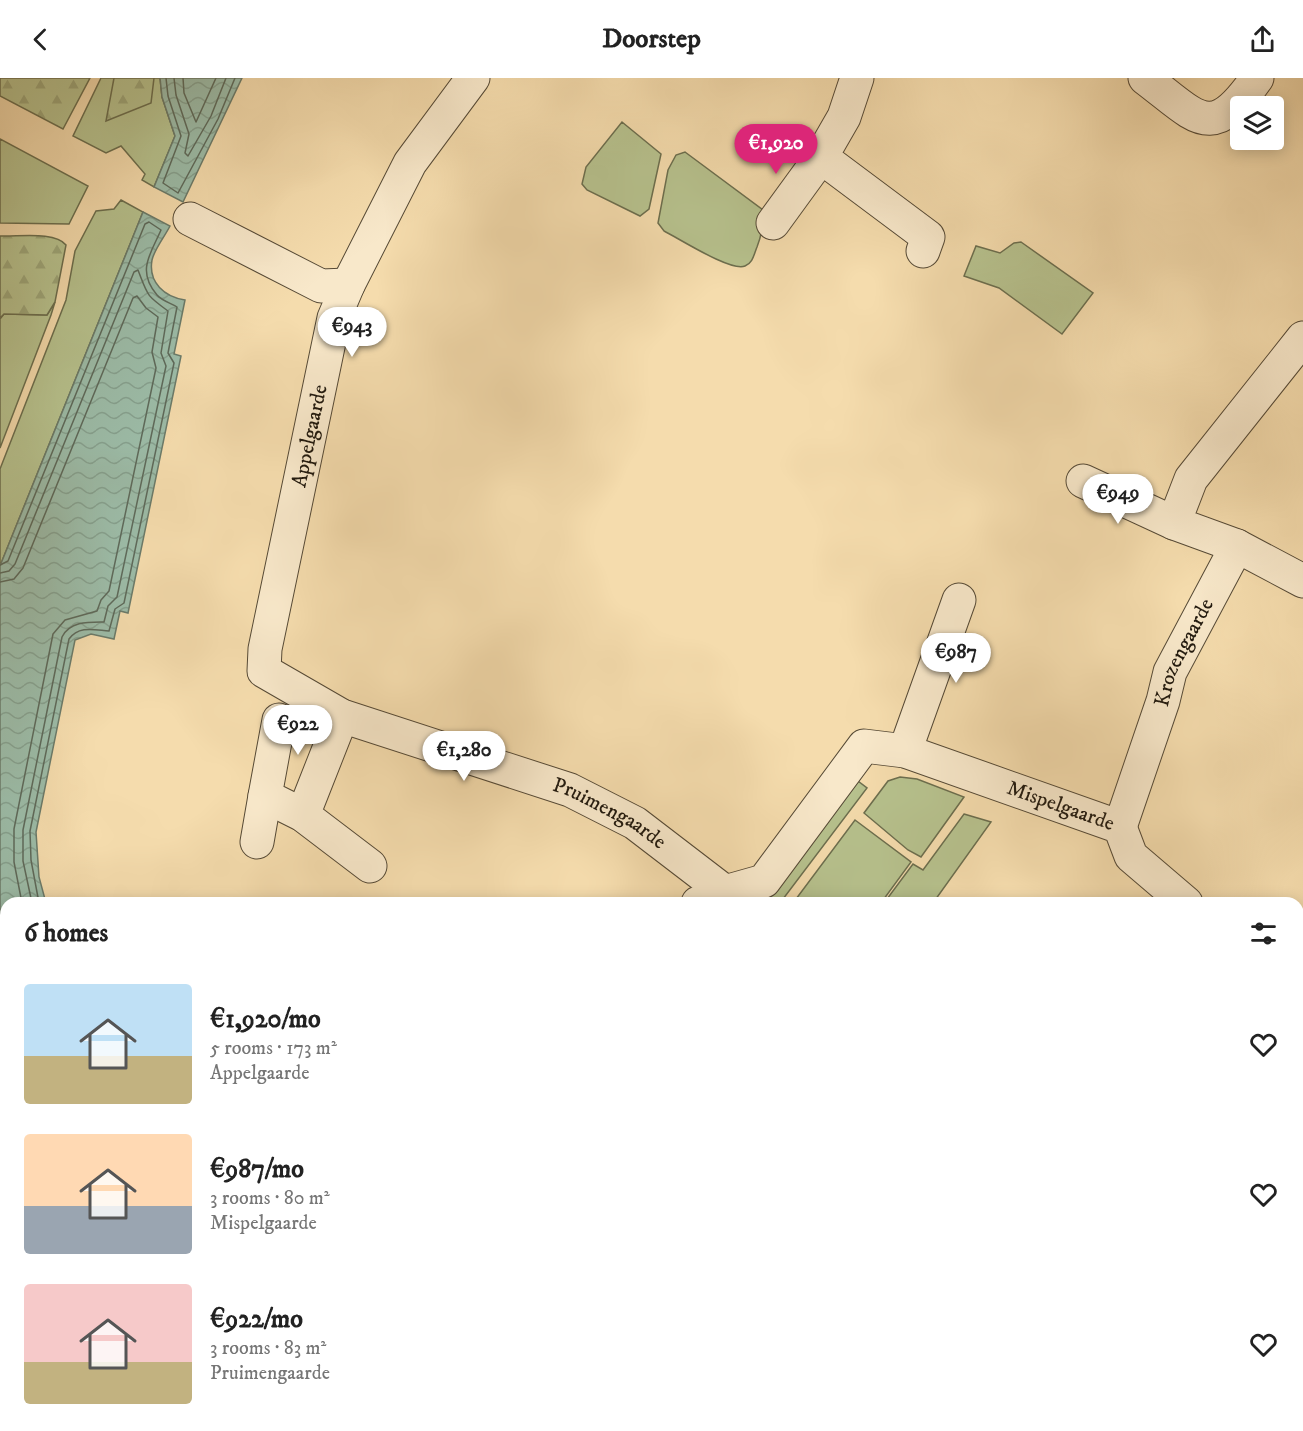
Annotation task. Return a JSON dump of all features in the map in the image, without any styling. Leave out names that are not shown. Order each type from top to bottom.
[{"type":"street","name":"Appelgaarde","points":[[265,649],[334,318],[348,285],[410,163],[473,78]]},
{"type":"street","points":[[773,224],[821,156],[844,117],[857,78]]},
{"type":"street","points":[[1145,78],[1188,111],[1206,119],[1216,120],[1226,115],[1257,78]]},
{"type":"street","points":[[821,156],[928,237],[923,251]]},
{"type":"street","points":[[190,219],[321,286],[348,285]]},
{"type":"street","points":[[1174,523],[1191,479],[1303,339]]},
{"type":"street","points":[[1083,481],[1174,523],[1237,546],[1303,580]]},
{"type":"street","name":"Krozengaarde","points":[[1120,827],[1163,701],[1170,672],[1237,546]]},
{"type":"street","points":[[905,751],[959,600]]},
{"type":"street","name":"Pruimengaarde","points":[[265,649],[264,670],[342,716],[570,789],[635,823],[715,897]]},
{"type":"street","points":[[303,814],[342,716]]},
{"type":"street","points":[[257,842],[279,720]]},
{"type":"street","name":"Mispelgaarde","points":[[722,897],[764,881],[864,747],[905,751],[1120,827],[1131,856],[1179,897]]},
{"type":"street","points":[[265,796],[303,814],[370,866]]},
{"type":"green space","points":[[0,78],[90,78],[63,129],[0,96]]},
{"type":"green space","points":[[101,78],[160,78],[162,97],[175,136],[154,187],[142,180],[145,174],[121,146],[106,153],[73,136]]},
{"type":"green space","points":[[114,78],[154,78],[151,103],[106,121]]},
{"type":"green space","points":[[622,122],[661,154],[649,209],[640,216],[587,190],[582,184],[586,167]]},
{"type":"green space","points":[[0,139],[88,186],[69,224],[0,223]]},
{"type":"green space","points":[[685,152],[763,210],[760,238],[748,265],[738,267],[717,260],[664,231],[658,223],[668,170],[676,155]]},
{"type":"green space","points":[[121,200],[143,212],[0,566],[0,469],[66,300],[75,251],[96,211],[114,209]]},
{"type":"green space","points":[[0,236],[45,236],[66,245],[55,302],[47,315],[4,314],[0,318]]},
{"type":"green space","points":[[1021,242],[1093,293],[1062,334],[999,288],[964,276],[976,246],[1000,253],[1014,243]]},
{"type":"green space","points":[[55,302],[0,448],[0,319],[4,314],[47,315]]},
{"type":"green space","points":[[900,777],[917,779],[964,797],[921,857],[908,850],[864,813],[888,781]]},
{"type":"green space","points":[[854,778],[867,788],[785,897],[765,897]]},
{"type":"green space","points":[[964,814],[991,822],[937,897],[888,897],[913,864],[923,870]]},
{"type":"green space","points":[[855,820],[911,862],[885,897],[797,897]]},
{"type":"water","points":[[160,78],[242,78],[183,202],[154,187],[175,136],[162,97]]},
{"type":"water","points":[[143,212],[170,226],[155,252],[151,268],[155,282],[160,288],[171,296],[185,300],[174,354],[181,356],[128,613],[120,611],[114,639],[91,634],[75,640],[36,832],[39,877],[44,897],[0,897],[0,566]]}]
